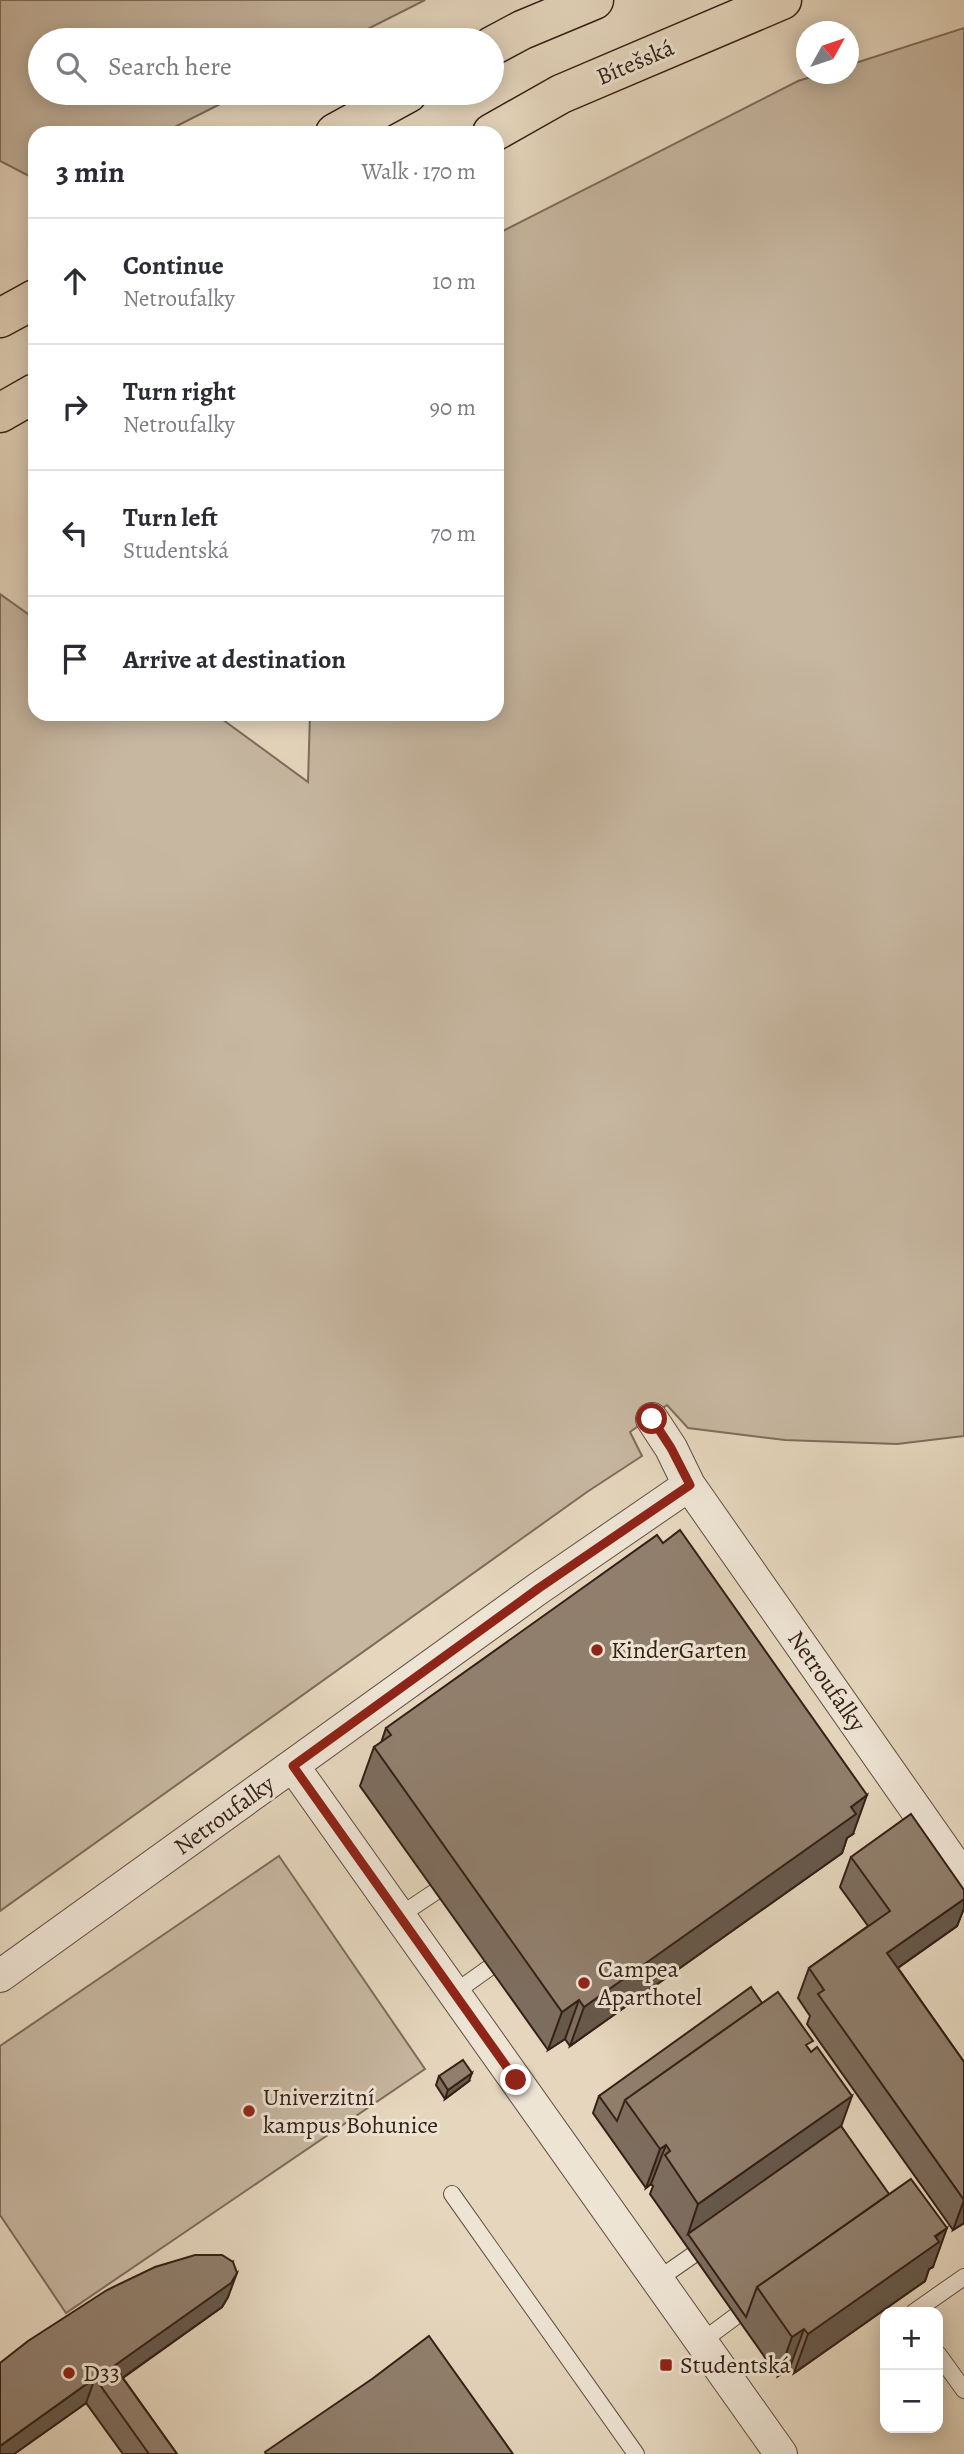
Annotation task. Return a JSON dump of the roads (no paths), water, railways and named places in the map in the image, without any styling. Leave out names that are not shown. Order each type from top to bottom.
[{"type":"highway","points":[[504,40],[594,0]]},
{"type":"highway","name":"Bítešská","points":[[504,126],[561,94],[782,0]]},
{"type":"highway","points":[[348,126],[386,105]]},
{"type":"highway","points":[[0,318],[28,303]]},
{"type":"highway","points":[[0,413],[28,397]]},
{"type":"street","name":"Netroufalky","points":[[652,1419],[690,1485],[964,1878]]},
{"type":"street","name":"Netroufalky","points":[[0,1976],[539,1588],[690,1485]]},
{"type":"street","points":[[293,1766],[781,2454]]},
{"type":"lane","points":[[399,1916],[435,1892]]},
{"type":"lane","points":[[454,1993],[489,1968]]},
{"type":"lane","points":[[452,2194],[636,2454]]},
{"type":"lane","points":[[657,2280],[693,2255]]},
{"type":"lane","points":[[921,2307],[964,2277]]},
{"type":"lane","points":[[701,2342],[736,2316]]},
{"type":"lane","points":[[943,2361],[964,2390]]},
{"type":"place","name":"KinderGarten","points":[[597,1650]]},
{"type":"place","name":"Campea Aparthotel","points":[[584,1983]]},
{"type":"place","name":"Univerzitní kampus Bohunice","points":[[249,2111]]},
{"type":"place","name":"Studentská","points":[[666,2365]]},
{"type":"place","name":"D33","points":[[69,2373]]}]
